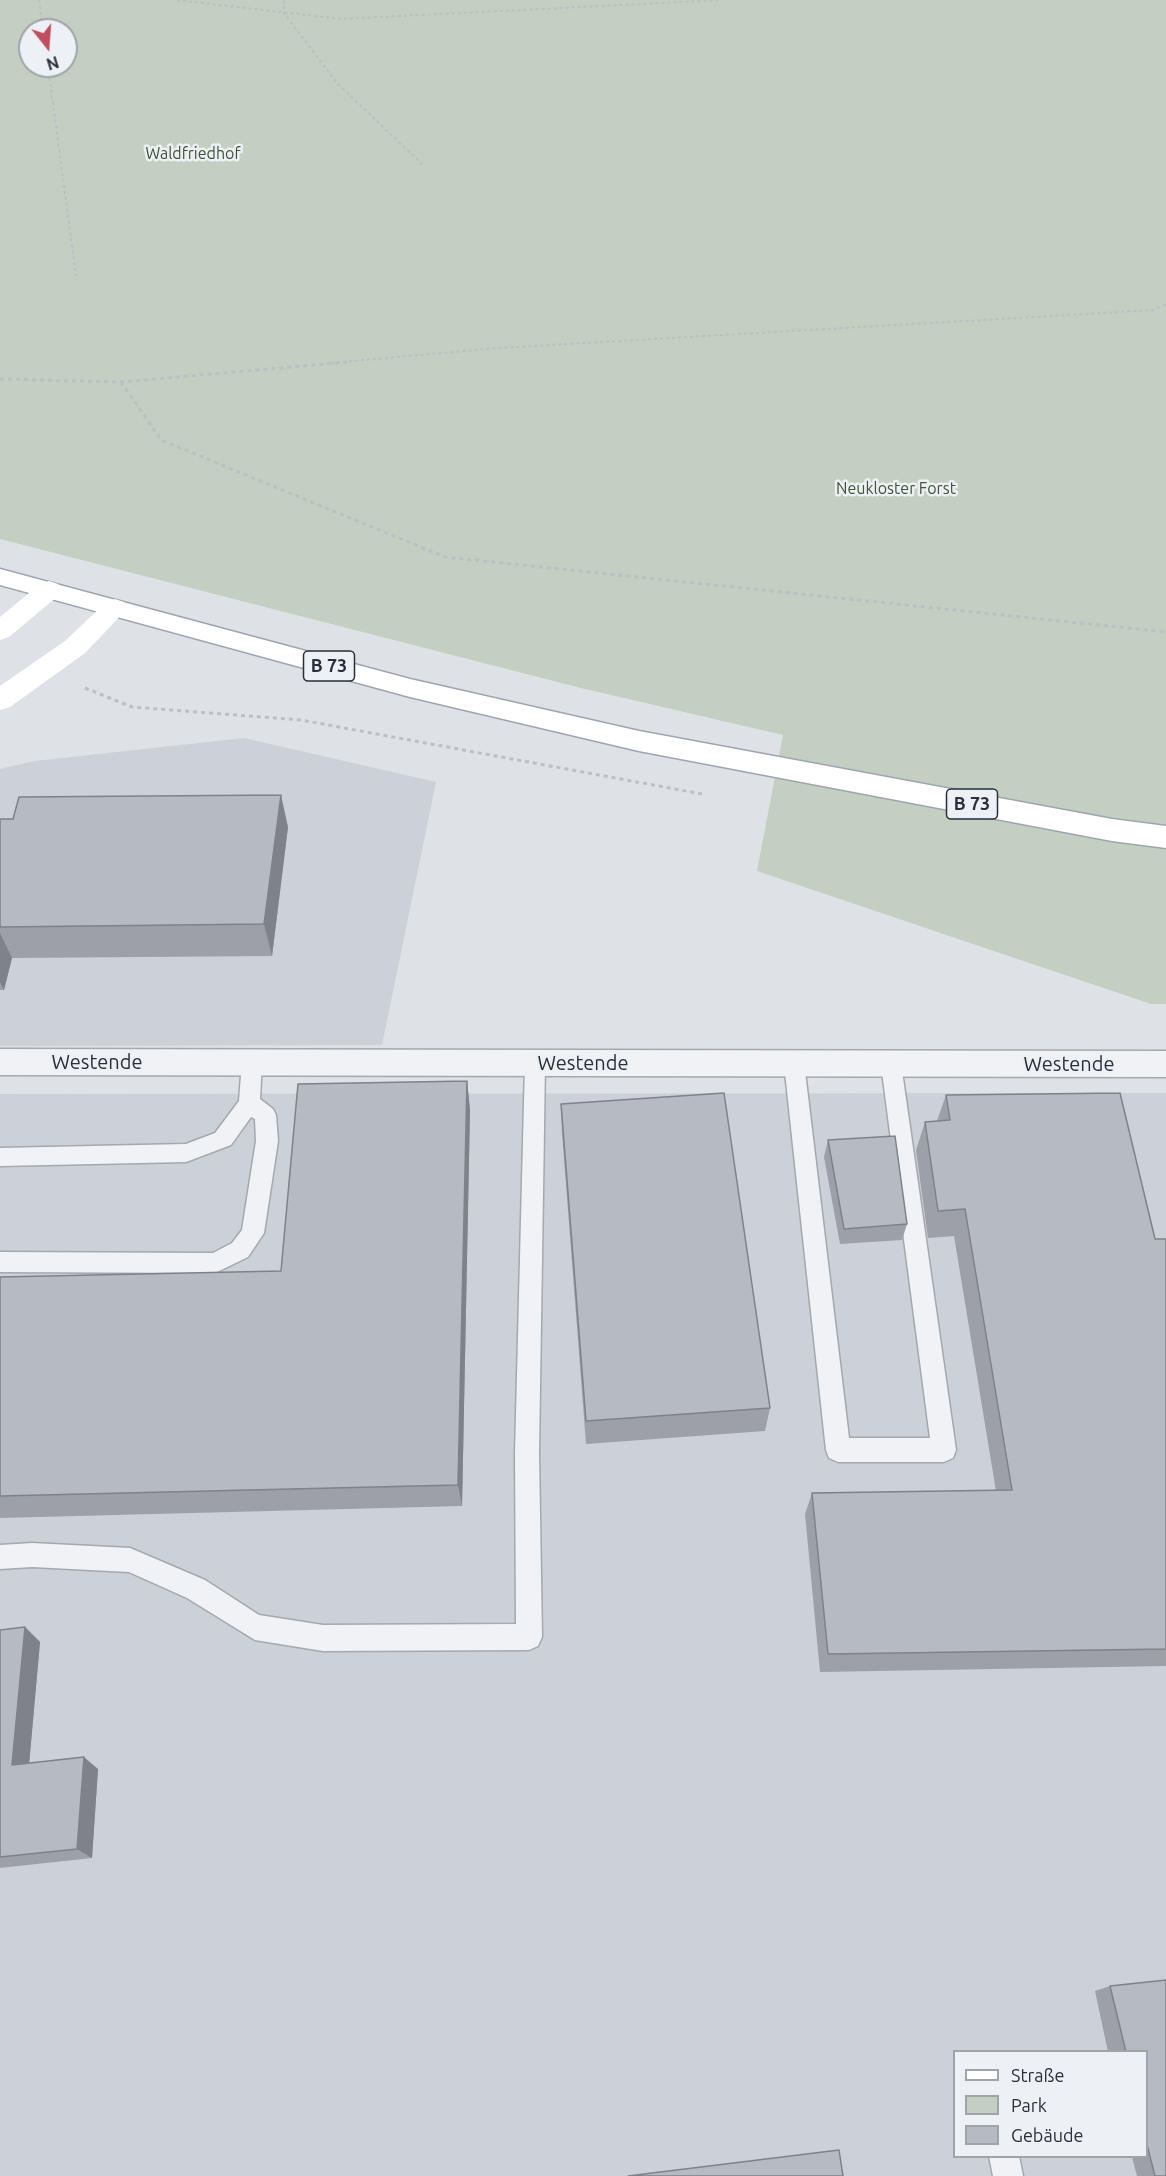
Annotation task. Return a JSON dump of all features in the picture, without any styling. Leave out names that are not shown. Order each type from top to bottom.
[{"type":"main road","name":"B 73","points":[[0,577],[398,685],[639,741],[1112,830],[1166,837]]},
{"type":"main road","points":[[0,631],[49,590]]},
{"type":"main road","points":[[0,700],[75,647],[115,608]]},
{"type":"street","name":"Westende","points":[[0,1062],[1166,1064]]},
{"type":"lane","points":[[0,1157],[186,1154],[223,1139],[249,1103],[252,1062]]},
{"type":"lane","points":[[0,1557],[32,1555],[130,1560],[196,1589],[255,1628],[311,1636],[529,1636],[527,1453],[535,1063]]},
{"type":"lane","points":[[794,1063],[838,1450],[944,1450],[891,1064]]},
{"type":"lane","points":[[0,1262],[215,1263],[240,1250],[253,1233],[267,1141],[265,1115],[249,1103]]},
{"type":"lane","points":[[1004,2158],[1008,2176]]},
{"type":"path","points":[[39,0],[41,18]]},
{"type":"path","points":[[177,0],[341,20],[720,0]]},
{"type":"path","points":[[284,0],[284,13],[337,83],[424,166]]},
{"type":"path","points":[[50,78],[76,276]]},
{"type":"path","points":[[0,379],[121,382],[498,348],[1154,310],[1166,304]]},
{"type":"path","points":[[121,382],[161,440],[445,557],[1166,632]]},
{"type":"path","points":[[45,670],[132,707],[301,720],[705,794]]},
{"type":"shaded area","points":[[244,738],[436,782],[382,1045],[0,1046],[0,769],[35,761]]},
{"type":"shaded area","points":[[1166,1093],[1166,2176],[0,2176],[0,1094]]},
{"type":"green space","name":"Neukloster Forst","points":[[0,0],[1166,0],[1166,1004],[1151,1004],[757,871],[783,735],[581,688],[0,539]]},
{"type":"building","points":[[281,795],[264,924],[0,927],[0,819],[13,819],[19,797]]},
{"type":"building","points":[[467,1081],[458,1485],[0,1496],[0,1277],[281,1271],[298,1084]]},
{"type":"building","points":[[724,1093],[770,1408],[586,1421],[561,1104]]},
{"type":"building","points":[[1120,1093],[1155,1239],[1166,1239],[1166,1649],[828,1654],[812,1493],[1012,1490],[965,1209],[938,1211],[925,1122],[950,1120],[946,1095]]},
{"type":"building","points":[[895,1136],[907,1224],[844,1229],[828,1140]]},
{"type":"building","points":[[25,1627],[12,1765],[84,1757],[77,1849],[0,1857],[0,1630]]},
{"type":"building","points":[[1166,1980],[1166,2176],[1155,2176],[1148,2149],[1148,2050],[1126,2050],[1110,1986]]},
{"type":"building","points":[[839,2150],[843,2176],[628,2176]]},
{"type":"park label","name":"Waldfriedhof","points":[[193,154]]}]
